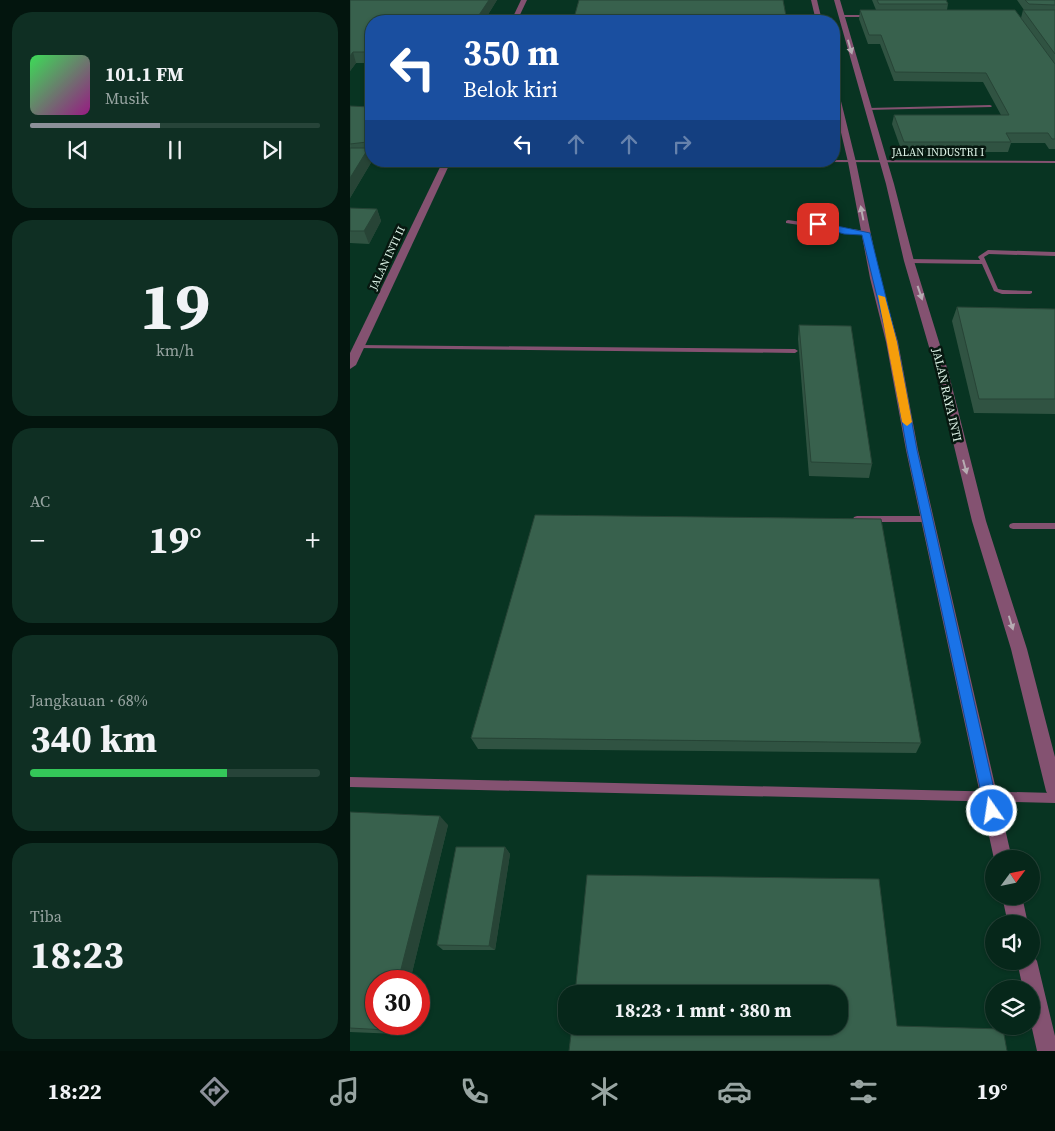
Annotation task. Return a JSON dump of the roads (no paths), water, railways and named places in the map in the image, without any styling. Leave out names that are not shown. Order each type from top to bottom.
[{"type":"street","points":[[517,15],[524,0]]},
{"type":"street","points":[[814,0],[818,15]]},
{"type":"street","name":"JALAN RAYA INTI","points":[[837,0],[884,162],[909,261],[942,371],[979,521],[1019,648],[1055,791]]},
{"type":"street","points":[[840,113],[892,342],[912,450],[1001,850]]},
{"type":"street","name":"JALAN INTI II","points":[[350,366],[444,167]]},
{"type":"street","points":[[1029,970],[1048,1051]]},
{"type":"lane","points":[[842,16],[876,16]]},
{"type":"lane","points":[[868,109],[990,106]]},
{"type":"lane","name":"JALAN INDUSTRI I","points":[[840,162],[1055,162]]},
{"type":"lane","points":[[788,222],[866,233]]},
{"type":"lane","points":[[1030,292],[1002,292],[996,290],[981,257],[988,252],[1055,254]]},
{"type":"lane","points":[[909,261],[984,262]]},
{"type":"lane","points":[[359,347],[795,351]]},
{"type":"lane","points":[[852,519],[928,519]]},
{"type":"lane","points":[[1013,526],[1055,526]]},
{"type":"lane","points":[[350,782],[1055,798]]}]
